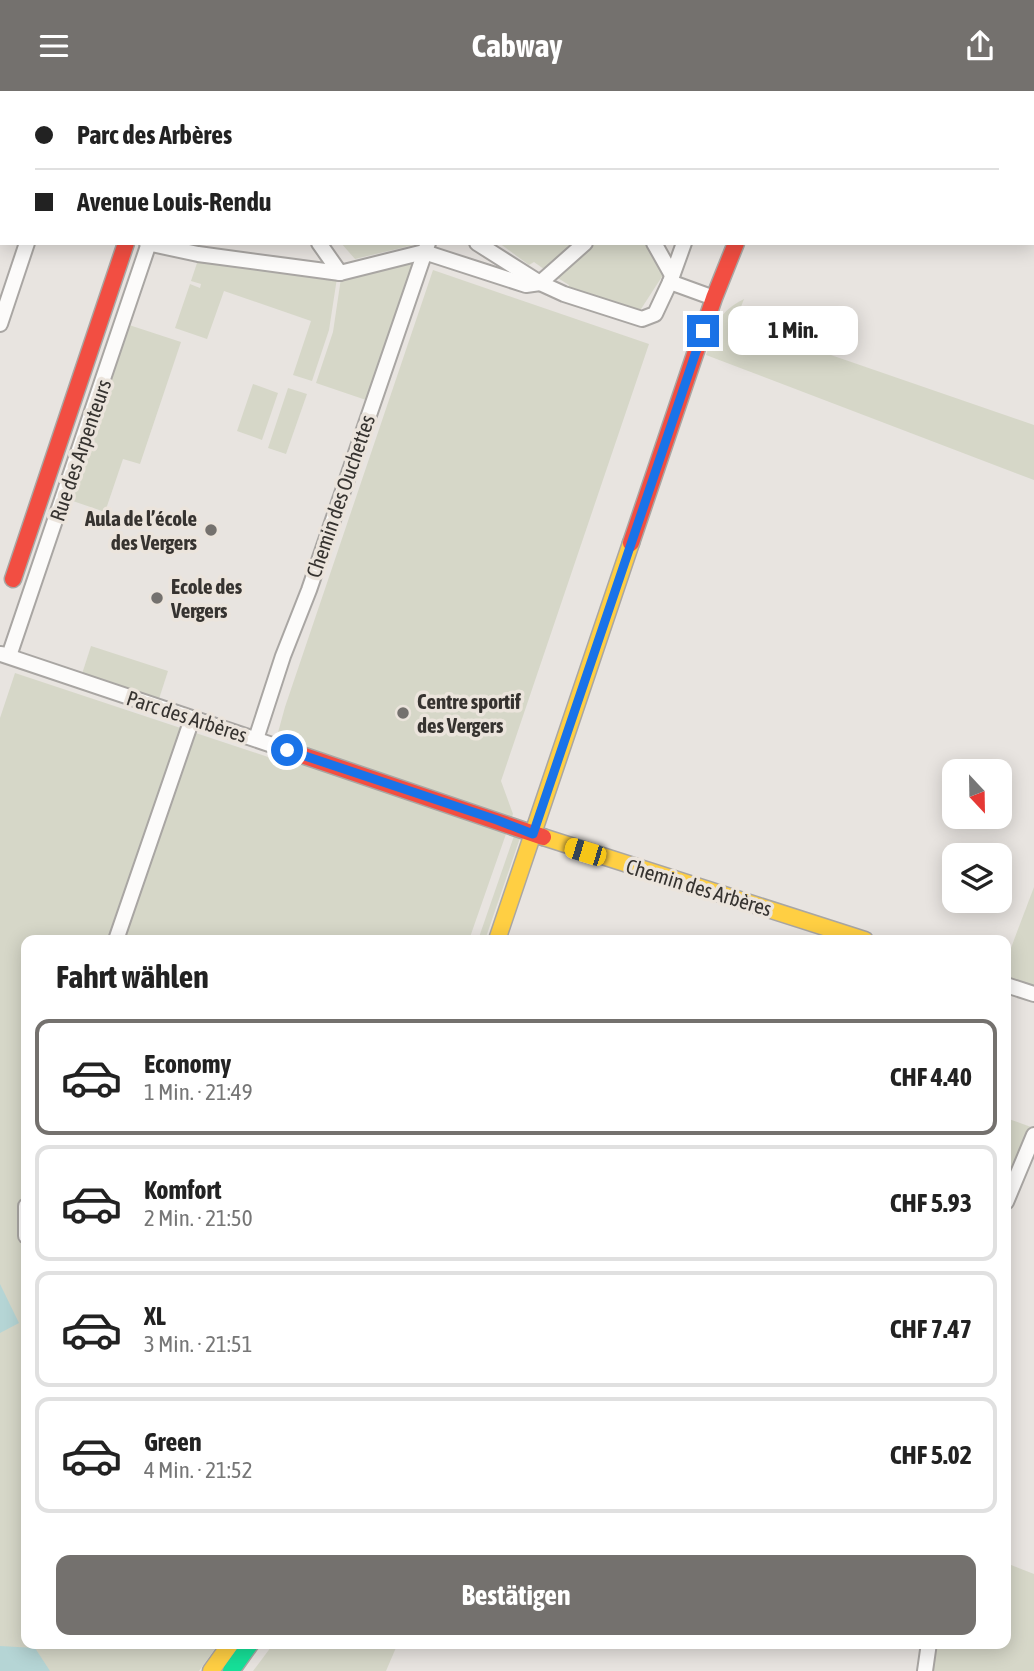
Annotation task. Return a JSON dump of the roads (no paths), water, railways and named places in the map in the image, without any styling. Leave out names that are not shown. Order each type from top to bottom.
[{"type":"street","points":[[0,324],[26,245]]},
{"type":"street","name":"Rue des Arpenteurs","points":[[12,579],[125,245]]},
{"type":"street","name":"Rue des Arpenteurs","points":[[5,655],[147,245]]},
{"type":"street","points":[[157,245],[198,254],[340,273],[426,248],[526,285],[540,283],[583,245]]},
{"type":"street","points":[[320,245],[340,273]]},
{"type":"street","points":[[480,245],[540,283],[564,294],[642,319],[655,314],[683,245]]},
{"type":"street","points":[[655,245],[671,279],[713,298]]},
{"type":"street","points":[[499,935],[713,298],[735,245]]},
{"type":"street","name":"Chemin des Ouchettes","points":[[256,739],[426,248]]},
{"type":"street","name":"Parc des Arbères","points":[[5,655],[533,834]]},
{"type":"street","points":[[118,935],[192,719]]},
{"type":"street","name":"Chemin des Arbères","points":[[533,834],[849,935]]},
{"type":"street","points":[[1011,987],[1034,994]]},
{"type":"street","points":[[1011,1190],[1034,1135]]},
{"type":"street","points":[[211,1671],[227,1649]]},
{"type":"street","points":[[232,1671],[247,1649]]},
{"type":"street","points":[[925,1671],[928,1649]]},
{"type":"water","points":[[0,1284],[19,1323],[0,1333]]},
{"type":"water","points":[[0,1646],[36,1649],[50,1671],[0,1671]]},
{"type":"place","name":"Aula de l’école des Vergers","points":[[211,530]]},
{"type":"place","name":"Ecole des Vergers","points":[[157,598]]},
{"type":"place","name":"Centre sportif des Vergers","points":[[403,713]]}]
